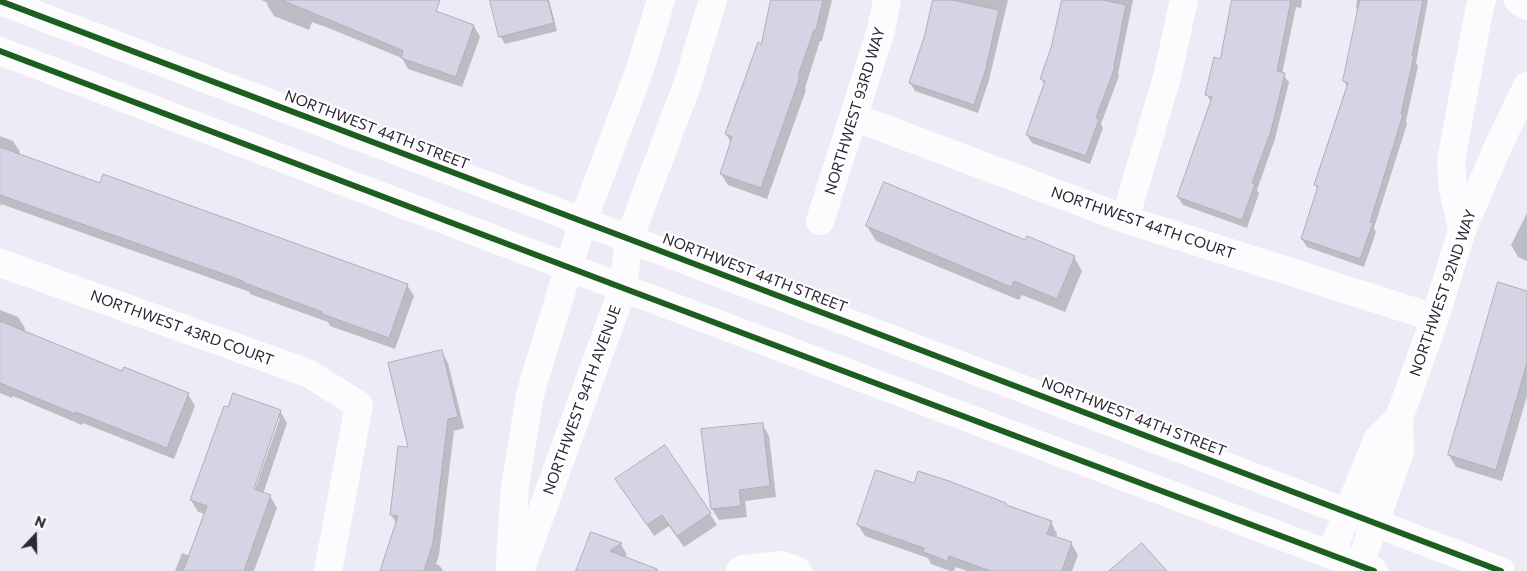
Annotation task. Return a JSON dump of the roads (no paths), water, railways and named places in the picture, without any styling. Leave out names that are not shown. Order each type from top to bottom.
[{"type":"street","points":[[510,571],[510,543],[515,486],[530,395],[583,221],[640,70],[661,0]]},
{"type":"street","name":"NORTHWEST 94TH AVENUE","points":[[520,571],[623,288],[629,238],[687,85],[713,0]]},
{"type":"street","name":"NORTHWEST 93RD WAY","points":[[820,221],[881,30],[887,0]]},
{"type":"street","points":[[1125,219],[1167,77],[1184,0]]},
{"type":"street","points":[[1462,230],[1453,189],[1451,161],[1482,0]]},
{"type":"street","points":[[1518,0],[1527,6]]},
{"type":"street","name":"NORTHWEST 44TH STREET","points":[[0,1],[629,238],[1502,571]]},
{"type":"street","points":[[0,51],[1367,568]]},
{"type":"street","name":"NORTHWEST 92ND WAY","points":[[1331,554],[1377,440],[1398,418],[1436,318],[1462,230],[1500,142],[1527,86]]},
{"type":"street","name":"NORTHWEST 44TH COURT","points":[[854,117],[1125,219],[1436,318]]},
{"type":"street","name":"NORTHWEST 43RD COURT","points":[[0,263],[308,373],[358,405],[328,571]]},
{"type":"street","name":"NORTHWEST 92ND WAY","points":[[1367,568],[1374,523],[1400,450],[1398,418]]},
{"type":"street","points":[[741,570],[782,565],[798,571]]}]
